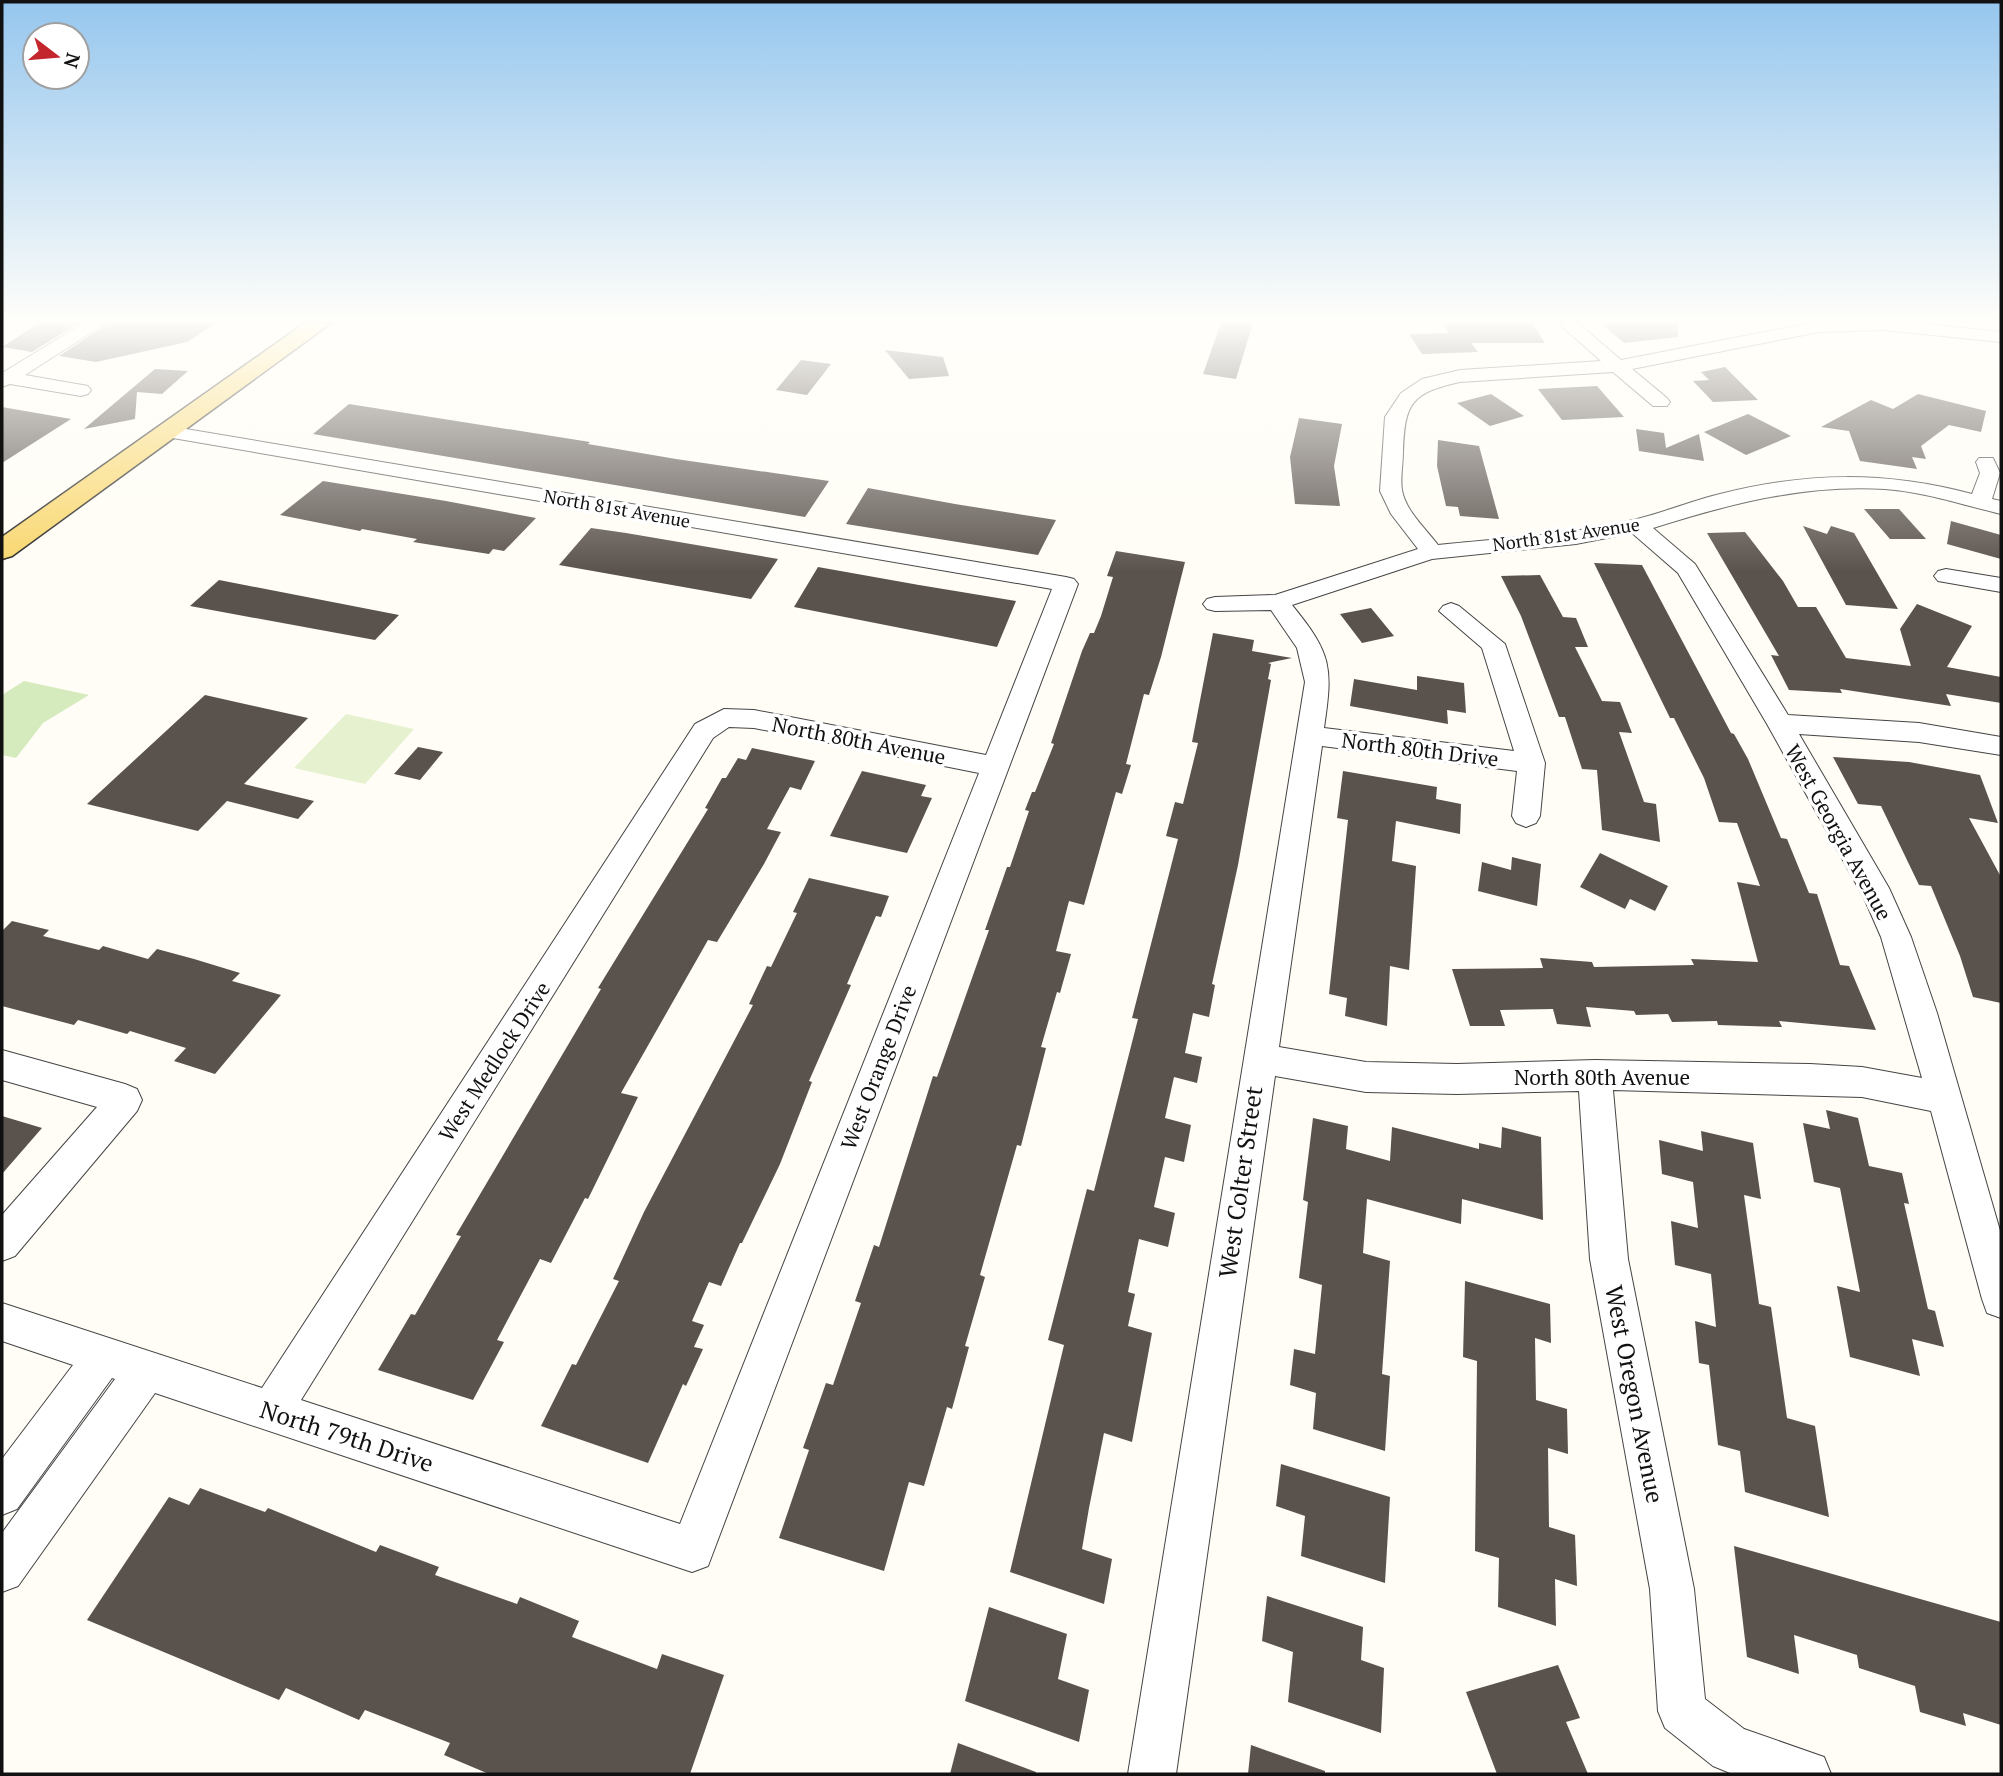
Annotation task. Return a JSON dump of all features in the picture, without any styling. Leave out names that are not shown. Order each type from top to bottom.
[{"type":"main road","points":[[2,551],[205,406]]},
{"type":"street","points":[[1402,406],[1395,417],[1391,491],[1402,514],[1432,552]]},
{"type":"street","name":"North 81st Avenue","points":[[169,432],[1066,584]]},
{"type":"street","points":[[1986,461],[1990,473],[1991,505]]},
{"type":"street","name":"North 81st Avenue","points":[[1215,604],[1277,602],[1404,558],[1432,552],[1576,537],[1637,526],[1724,499],[1820,482],[1886,483],[1991,505]]},
{"type":"street","name":"West Georgia Avenue","points":[[1637,526],[1686,569],[1780,724],[1878,896],[1896,937],[1945,1098],[2001,1299]]},
{"type":"street","points":[[1946,576],[2001,584]]},
{"type":"street","name":"West Orange Drive","points":[[692,1550],[1066,584]]},
{"type":"street","name":"West Colter Street","points":[[1152,1774],[1318,682],[1312,647],[1277,602]]},
{"type":"street","points":[[1451,611],[1493,644],[1531,763],[1527,816]]},
{"type":"street","name":"North 80th Avenue","points":[[724,718],[754,719],[994,766]]},
{"type":"street","name":"West Medlock Drive","points":[[271,1411],[704,731],[724,718]]},
{"type":"street","points":[[1780,724],[1915,732],[2001,746]]},
{"type":"street","name":"North 80th Drive","points":[[1309,735],[1531,763]]},
{"type":"street","name":"North 80th Avenue","points":[[1259,1058],[1366,1077],[1457,1079],[1595,1075],[1862,1082],[1945,1098]]},
{"type":"street","points":[[2,1065],[125,1100],[2,1243]]},
{"type":"street","name":"West Oregon Avenue","points":[[1595,1075],[1609,1259],[1672,1589],[1682,1711],[1730,1749],[1807,1774]]},
{"type":"street","name":"North 79th Drive","points":[[2,1322],[692,1550]]},
{"type":"street","points":[[2,1494],[104,1356]]},
{"type":"street","points":[[2,1570],[147,1370]]},
{"type":"green space","points":[[24,681],[89,695],[43,723],[16,758],[2,755],[2,695]]},
{"type":"green space","points":[[346,714],[414,729],[365,784],[294,768]]},
{"type":"building","points":[[111,406],[136,406],[135,419],[84,429]]},
{"type":"building","points":[[347,406],[361,406],[590,442],[588,444],[676,459],[829,481],[805,517],[313,434]]},
{"type":"building","points":[[1461,406],[1509,406],[1524,416],[1490,426]]},
{"type":"building","points":[[1551,406],[1614,406],[1624,417],[1562,420]]},
{"type":"building","points":[[1860,406],[1885,406],[1893,409],[1898,406],[1966,406],[1986,411],[1981,432],[1949,425],[1921,446],[1926,459],[1912,457],[1917,469],[1860,461],[1849,431],[1821,427]]},
{"type":"building","points":[[2,407],[71,419],[2,463]]},
{"type":"building","points":[[1748,414],[1791,436],[1746,455],[1704,432]]},
{"type":"building","points":[[1299,418],[1342,424],[1334,466],[1340,506],[1295,504],[1290,457]]},
{"type":"building","points":[[1636,429],[1664,433],[1666,448],[1699,434],[1704,461],[1639,451]]},
{"type":"building","points":[[1438,440],[1479,446],[1499,519],[1460,516],[1458,507],[1446,506],[1437,466]]},
{"type":"building","points":[[323,481],[536,518],[504,551],[493,549],[489,554],[413,542],[417,539],[280,515]]},
{"type":"building","points":[[868,488],[1056,520],[1038,555],[846,524]]},
{"type":"building","points":[[1864,509],[1899,509],[1926,539],[1890,539]]},
{"type":"building","points":[[1951,521],[2001,535],[2001,559],[1947,544]]},
{"type":"building","points":[[1803,526],[1827,534],[1831,526],[1854,533],[1898,609],[1846,605]]},
{"type":"building","points":[[591,528],[778,559],[751,599],[559,565]]},
{"type":"building","points":[[1745,532],[1783,581],[1798,607],[1816,607],[1846,658],[1911,666],[1900,629],[1917,604],[1972,626],[1947,667],[2001,677],[2001,703],[1946,694],[1951,706],[1840,689],[1842,693],[1789,690],[1771,655],[1779,656],[1707,533]]},
{"type":"building","points":[[1116,551],[1185,562],[1161,657],[1149,695],[1144,694],[1126,764],[1131,765],[1122,794],[1116,792],[1084,905],[1069,901],[1056,951],[1071,954],[1041,1047],[1046,1048],[1021,1146],[1017,1145],[980,1275],[985,1277],[965,1346],[969,1347],[952,1409],[947,1407],[924,1486],[909,1482],[884,1571],[779,1538],[809,1450],[803,1448],[826,1383],[833,1385],[861,1303],[855,1301],[874,1245],[879,1247],[933,1076],[937,1077],[989,930],[985,930],[1029,811],[1025,810],[1054,744],[1051,743],[1082,651],[1101,616],[1113,577],[1107,576]]},
{"type":"building","points":[[1594,563],[1642,565],[1731,733],[1748,759],[1781,838],[1787,839],[1809,893],[1817,894],[1840,965],[1849,966],[1876,1030],[1779,1021],[1782,1027],[1718,1025],[1717,1021],[1672,1022],[1668,1014],[1636,1015],[1634,1011],[1586,1007],[1591,1027],[1557,1024],[1553,1009],[1500,1010],[1505,1026],[1470,1026],[1452,969],[1543,968],[1540,958],[1592,962],[1594,967],[1694,965],[1691,959],[1758,962],[1737,882],[1760,886],[1737,823],[1719,822],[1704,778],[1674,718],[1670,718]]},
{"type":"building","points":[[818,567],[1016,601],[997,647],[794,607]]},
{"type":"building","points":[[1540,575],[1563,617],[1576,618],[1588,647],[1575,647],[1602,701],[1620,702],[1632,733],[1619,732],[1644,802],[1656,804],[1660,842],[1602,830],[1597,770],[1582,769],[1565,717],[1559,717],[1521,616],[1501,576]]},
{"type":"building","points":[[219,580],[399,615],[375,640],[190,606]]},
{"type":"building","points":[[1371,608],[1394,636],[1362,643],[1340,614]]},
{"type":"building","points":[[1213,633],[1254,640],[1252,651],[1292,658],[1268,663],[1271,664],[1268,679],[1271,680],[1238,865],[1212,984],[1215,985],[1209,1017],[1193,1013],[1185,1053],[1202,1057],[1197,1083],[1174,1077],[1165,1118],[1191,1125],[1184,1162],[1165,1157],[1154,1207],[1175,1213],[1168,1247],[1139,1239],[1128,1292],[1135,1294],[1128,1326],[1152,1333],[1132,1442],[1104,1433],[1089,1508],[1082,1549],[1112,1559],[1104,1604],[1010,1572],[1064,1345],[1048,1340],[1087,1189],[1094,1191],[1138,1019],[1132,1018],[1178,839],[1166,836],[1175,802],[1183,804],[1198,743],[1192,742]]},
{"type":"building","points":[[1417,676],[1464,683],[1466,713],[1447,710],[1448,724],[1350,706],[1354,679],[1417,690]]},
{"type":"building","points":[[205,695],[308,718],[244,784],[314,801],[298,819],[227,801],[198,831],[87,804]]},
{"type":"building","points":[[418,747],[443,752],[420,780],[394,774]]},
{"type":"building","points":[[752,748],[815,761],[801,790],[790,787],[767,829],[781,832],[764,864],[717,942],[708,940],[621,1093],[638,1097],[588,1199],[585,1198],[551,1263],[540,1259],[497,1340],[504,1342],[473,1400],[378,1370],[411,1314],[415,1315],[461,1236],[456,1235],[601,989],[598,988],[708,809],[705,808],[722,778],[726,778],[738,758],[746,760]]},
{"type":"building","points":[[1833,757],[1909,762],[1980,775],[1998,823],[1969,818],[2001,877],[2001,1003],[1973,997],[1960,956],[1931,886],[1919,885],[1881,806],[1858,804]]},
{"type":"building","points":[[862,771],[926,785],[921,796],[932,798],[907,853],[830,836]]},
{"type":"building","points":[[1343,771],[1437,787],[1436,799],[1461,804],[1460,834],[1396,821],[1392,861],[1416,866],[1409,970],[1390,966],[1387,1026],[1345,1016],[1347,998],[1329,994],[1348,820],[1337,818]]},
{"type":"building","points":[[1600,853],[1668,886],[1655,911],[1630,899],[1625,909],[1580,887]]},
{"type":"building","points":[[1512,857],[1541,864],[1537,906],[1478,891],[1482,862],[1511,870]]},
{"type":"building","points":[[809,878],[889,896],[881,917],[876,916],[847,984],[851,985],[809,1081],[812,1082],[780,1164],[721,1286],[709,1282],[692,1321],[704,1325],[694,1347],[703,1349],[686,1386],[683,1384],[648,1463],[541,1426],[619,1281],[613,1279],[644,1212],[753,1005],[749,1004],[767,966],[771,967],[797,913],[793,912]]},
{"type":"building","points":[[12,921],[49,930],[43,936],[99,950],[103,946],[148,959],[157,949],[194,959],[240,973],[232,981],[281,995],[215,1074],[174,1061],[186,1048],[130,1031],[127,1034],[78,1020],[74,1025],[2,1006],[2,931]]},
{"type":"building","points":[[1826,1110],[1858,1118],[1869,1166],[1902,1173],[1909,1204],[1904,1203],[1928,1309],[1935,1311],[1944,1347],[1912,1339],[1920,1376],[1850,1357],[1837,1286],[1860,1292],[1840,1188],[1814,1182],[1803,1123],[1830,1129]]},
{"type":"building","points":[[2,1116],[42,1128],[2,1174]]},
{"type":"building","points":[[1313,1118],[1348,1126],[1346,1149],[1390,1161],[1392,1127],[1479,1149],[1479,1143],[1501,1148],[1502,1127],[1541,1137],[1543,1220],[1462,1199],[1461,1224],[1367,1199],[1363,1253],[1390,1261],[1382,1374],[1390,1376],[1385,1451],[1313,1429],[1316,1393],[1290,1385],[1294,1349],[1315,1354],[1322,1285],[1299,1278],[1308,1202],[1303,1200]]},
{"type":"building","points":[[1701,1131],[1753,1143],[1761,1199],[1744,1195],[1759,1304],[1771,1307],[1787,1418],[1815,1426],[1829,1517],[1745,1492],[1740,1451],[1718,1445],[1709,1365],[1699,1363],[1695,1321],[1716,1327],[1711,1274],[1675,1265],[1671,1221],[1698,1228],[1693,1182],[1662,1174],[1659,1140],[1703,1151]]},
{"type":"building","points":[[1465,1281],[1550,1304],[1551,1343],[1535,1338],[1536,1400],[1567,1409],[1568,1454],[1548,1448],[1549,1527],[1575,1535],[1577,1586],[1555,1579],[1556,1626],[1498,1607],[1499,1558],[1475,1551],[1477,1361],[1463,1357]]},
{"type":"building","points":[[1281,1464],[1390,1497],[1385,1583],[1301,1556],[1305,1516],[1276,1506]]},
{"type":"building","points":[[200,1488],[265,1512],[268,1508],[376,1552],[380,1545],[439,1567],[435,1575],[517,1604],[520,1597],[579,1621],[572,1637],[657,1669],[662,1654],[724,1675],[690,1774],[489,1774],[444,1755],[450,1743],[365,1710],[359,1720],[286,1688],[279,1700],[87,1620],[169,1497],[189,1505]]},
{"type":"building","points":[[1734,1546],[2001,1622],[2001,1725],[1963,1713],[1966,1726],[1920,1712],[1915,1686],[1859,1668],[1857,1655],[1794,1635],[1799,1674],[1747,1657]]},
{"type":"building","points":[[1267,1596],[1363,1627],[1361,1660],[1384,1668],[1381,1733],[1288,1702],[1293,1652],[1262,1641]]},
{"type":"building","points":[[989,1607],[1067,1634],[1058,1679],[1089,1690],[1079,1742],[965,1701]]},
{"type":"building","points":[[1558,1665],[1580,1718],[1566,1722],[1588,1774],[1497,1774],[1466,1692]]},
{"type":"building","points":[[958,1743],[1036,1772],[1036,1774],[950,1774]]},
{"type":"building","points":[[1251,1745],[1325,1771],[1325,1774],[1248,1774]]}]
